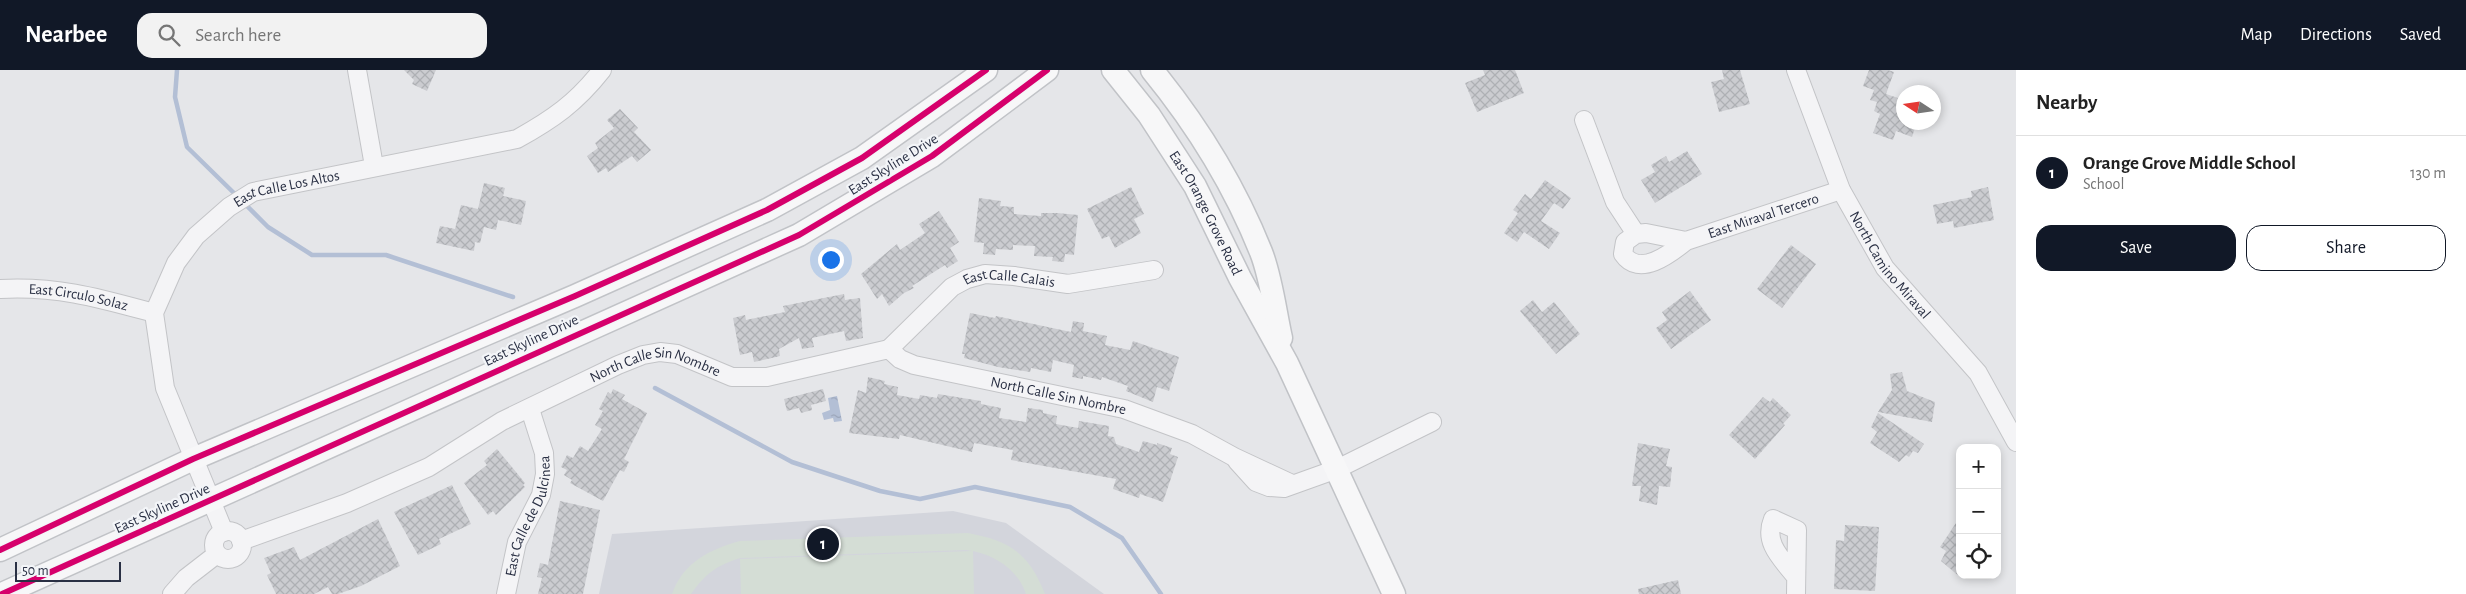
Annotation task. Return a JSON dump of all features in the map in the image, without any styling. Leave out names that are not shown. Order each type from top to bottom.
[{"type":"main road","name":"East Skyline Drive","points":[[0,550],[193,459],[575,296],[766,210],[862,158],[986,70]]},
{"type":"main road","name":"East Skyline Drive","points":[[2,594],[800,234],[932,156],[1047,70]]},
{"type":"main road","name":"East Orange Grove Road","points":[[1113,70],[1149,115],[1195,186],[1240,278],[1287,363],[1394,594]]},
{"type":"main road","name":"East Orange Grove Road","points":[[1152,70],[1177,101],[1215,160],[1262,254],[1287,363]]},
{"type":"street","points":[[357,70],[374,166]]},
{"type":"street","name":"East Calle Los Altos","points":[[154,314],[176,263],[196,236],[229,207],[253,192],[374,166],[517,139],[552,120],[586,90],[602,70]]},
{"type":"street","name":"North Camino Miraval","points":[[1796,70],[1841,190],[1885,268],[1978,373],[2016,442]]},
{"type":"street","points":[[1584,120],[1596,156],[1615,202],[1636,234],[1655,234],[1686,241]]},
{"type":"street","name":"East Miraval Tercero","points":[[1636,234],[1625,242],[1623,254],[1627,260],[1640,264],[1653,262],[1670,254],[1686,241],[1769,212],[1841,190]]},
{"type":"street","name":"East Calle Calais","points":[[889,350],[952,287],[968,279],[985,274],[1068,284],[1154,270]]},
{"type":"street","name":"East Circulo Solaz","points":[[0,289],[31,287],[83,293],[154,314]]},
{"type":"street","points":[[154,314],[165,388],[224,532]]},
{"type":"street","name":"North Calle Sin Nombre","points":[[241,541],[347,503],[429,467],[502,422],[618,365],[644,355],[660,352],[677,354],[732,377],[768,377],[889,350],[900,359],[914,365],[1124,409],[1192,434],[1234,457],[1256,482],[1262,486],[1284,488],[1337,469],[1432,422]]},
{"type":"street","name":"East Calle de Dulcinea","points":[[506,594],[517,542],[541,495],[545,474],[544,453],[530,409]]},
{"type":"street","name":"North Calle Sin Nombre","points":[[1234,457],[1272,462],[1282,467],[1292,484]]},
{"type":"street","points":[[224,532],[232,532],[241,541],[241,549],[236,556],[224,559],[217,554],[214,541],[224,532]]},
{"type":"street","points":[[172,594],[186,578],[217,554]]},
{"type":"shaded area","points":[[953,511],[1006,523],[1104,594],[599,594],[612,534]]},
{"type":"shaded area","points":[[968,533],[996,540],[1016,551],[1032,568],[1045,594],[1026,594],[1018,578],[1005,565],[990,556],[973,551],[974,594],[741,594],[740,559],[972,551],[966,550],[740,558],[712,571],[691,594],[672,594],[683,573],[691,565],[719,548],[740,541]]},
{"type":"water","points":[[837,396],[842,421],[834,422],[833,418],[824,420],[822,413],[830,410],[828,398]]},
{"type":"building","points":[[404,70],[436,70],[427,91],[412,84],[414,80]]},
{"type":"building","points":[[1483,70],[1515,70],[1524,93],[1477,112],[1465,83],[1485,75]]},
{"type":"building","points":[[1722,70],[1740,70],[1750,104],[1719,112],[1711,82],[1724,79]]},
{"type":"building","points":[[1869,70],[1888,70],[1894,72],[1886,94],[1896,97],[1896,130],[1914,130],[1912,137],[1896,131],[1893,140],[1873,133],[1880,114],[1874,111],[1877,102],[1870,100],[1874,90],[1863,86]]},
{"type":"building","points":[[620,109],[638,128],[634,132],[651,150],[637,162],[632,156],[608,172],[606,168],[598,173],[587,156],[598,148],[595,143],[614,128],[607,120]]},
{"type":"building","points":[[1687,151],[1702,174],[1655,203],[1641,180],[1655,172],[1651,165],[1666,156],[1669,162]]},
{"type":"building","points":[[1545,180],[1571,198],[1563,209],[1554,203],[1541,221],[1560,233],[1549,249],[1524,232],[1517,242],[1504,233],[1518,213],[1513,210],[1525,194],[1531,199]]},
{"type":"building","points":[[484,183],[505,188],[503,196],[526,201],[521,225],[498,220],[496,230],[484,227],[480,243],[475,242],[474,251],[436,243],[440,226],[455,229],[461,205],[478,209]]},
{"type":"building","points":[[1131,187],[1144,214],[1134,219],[1141,233],[1115,248],[1109,236],[1102,239],[1087,209]]},
{"type":"building","points":[[1988,187],[1994,220],[1954,228],[1953,221],[1937,224],[1933,205],[1972,197],[1971,191]]},
{"type":"building","points":[[979,198],[1001,201],[1000,206],[1014,207],[1014,214],[1041,216],[1041,213],[1057,213],[1078,215],[1074,255],[1065,254],[1064,262],[1052,261],[1053,257],[1034,256],[1035,246],[1013,245],[1013,250],[996,249],[995,255],[983,254],[984,243],[974,242]]},
{"type":"building","points":[[939,211],[959,242],[950,248],[958,261],[947,268],[945,265],[912,286],[914,288],[904,293],[889,306],[882,294],[877,299],[861,274],[897,244],[900,250],[925,233],[919,224]]},
{"type":"building","points":[[1791,245],[1816,264],[1782,308],[1757,289]]},
{"type":"building","points":[[1690,291],[1711,320],[1671,349],[1656,328],[1667,320],[1662,312]]},
{"type":"building","points":[[844,294],[845,300],[860,298],[863,338],[846,341],[844,331],[812,338],[814,347],[802,349],[799,338],[779,349],[780,356],[754,362],[752,352],[740,355],[733,318],[745,315],[746,320],[785,312],[783,306]]},
{"type":"building","points":[[1533,300],[1542,312],[1554,302],[1580,334],[1556,354],[1520,311]]},
{"type":"building","points":[[970,313],[995,318],[996,316],[1071,332],[1073,321],[1084,323],[1083,331],[1107,336],[1105,345],[1130,350],[1133,341],[1179,357],[1169,391],[1157,387],[1153,402],[1126,391],[1128,386],[1102,377],[1101,380],[1083,376],[1083,379],[1072,377],[1074,365],[1053,360],[1051,372],[1031,368],[1030,372],[998,367],[964,358],[965,354],[962,354]]},
{"type":"building","points":[[1902,372],[1907,391],[1935,402],[1932,422],[1878,412],[1892,390],[1890,374]]},
{"type":"building","points":[[868,377],[885,381],[884,384],[898,387],[897,395],[919,399],[920,395],[937,398],[938,394],[981,401],[981,404],[1001,408],[999,418],[1026,422],[1028,408],[1043,410],[1043,413],[1057,416],[1056,424],[1078,428],[1079,421],[1109,426],[1108,436],[1114,437],[1116,444],[1139,452],[1143,441],[1172,448],[1170,454],[1178,457],[1163,502],[1140,494],[1139,498],[1113,489],[1116,479],[1011,460],[1013,450],[974,443],[972,452],[900,435],[899,439],[849,433],[858,390],[866,393]]},
{"type":"building","points":[[613,389],[625,395],[622,399],[647,413],[624,459],[629,462],[624,472],[620,470],[603,501],[570,483],[572,480],[564,475],[567,470],[561,467],[567,455],[573,458],[580,446],[588,451],[602,429],[595,425],[603,411],[599,409],[608,392],[611,394]]},
{"type":"building","points":[[823,389],[826,401],[811,405],[812,410],[801,413],[799,408],[787,411],[784,399]]},
{"type":"building","points":[[1763,397],[1770,402],[1773,398],[1791,415],[1783,424],[1785,425],[1755,459],[1729,435]]},
{"type":"building","points":[[1878,413],[1924,444],[1918,453],[1913,451],[1909,457],[1906,455],[1899,462],[1870,443],[1877,432],[1871,427]]},
{"type":"building","points":[[1638,443],[1670,449],[1666,466],[1672,467],[1670,487],[1659,486],[1657,505],[1639,501],[1641,486],[1632,486]]},
{"type":"building","points":[[497,449],[525,483],[523,485],[525,487],[496,515],[493,511],[488,515],[464,483],[487,465],[484,461]]},
{"type":"building","points":[[452,485],[471,524],[439,539],[441,544],[418,555],[394,512]]},
{"type":"building","points":[[560,501],[600,510],[583,594],[538,594],[542,578],[537,577],[540,563],[548,565]]},
{"type":"building","points":[[378,519],[400,566],[361,586],[338,594],[332,594],[328,587],[314,594],[276,594],[267,575],[271,573],[264,558],[294,547],[300,560]]},
{"type":"building","points":[[1956,523],[1956,574],[1941,561],[1946,551],[1940,547]]},
{"type":"building","points":[[1845,525],[1879,527],[1875,591],[1834,589],[1836,540],[1844,541]]},
{"type":"building","points":[[1678,580],[1681,594],[1639,594],[1638,589]]},
{"type":"waterway","points":[[177,70],[175,97],[187,147],[237,196]]},
{"type":"waterway","points":[[243,202],[268,227],[312,255],[386,255],[513,297]]},
{"type":"waterway","points":[[655,388],[792,462],[880,491],[920,499],[975,487],[1070,507],[1122,538],[1161,594]]},
{"type":"cycle path","points":[[0,550],[193,459],[575,296],[767,210],[862,158],[986,70]]},
{"type":"cycle path","points":[[2,594],[799,235],[932,156],[1047,70]]},
{"type":"place","name":"Orange Grove Middle School","points":[[823,544]]}]
